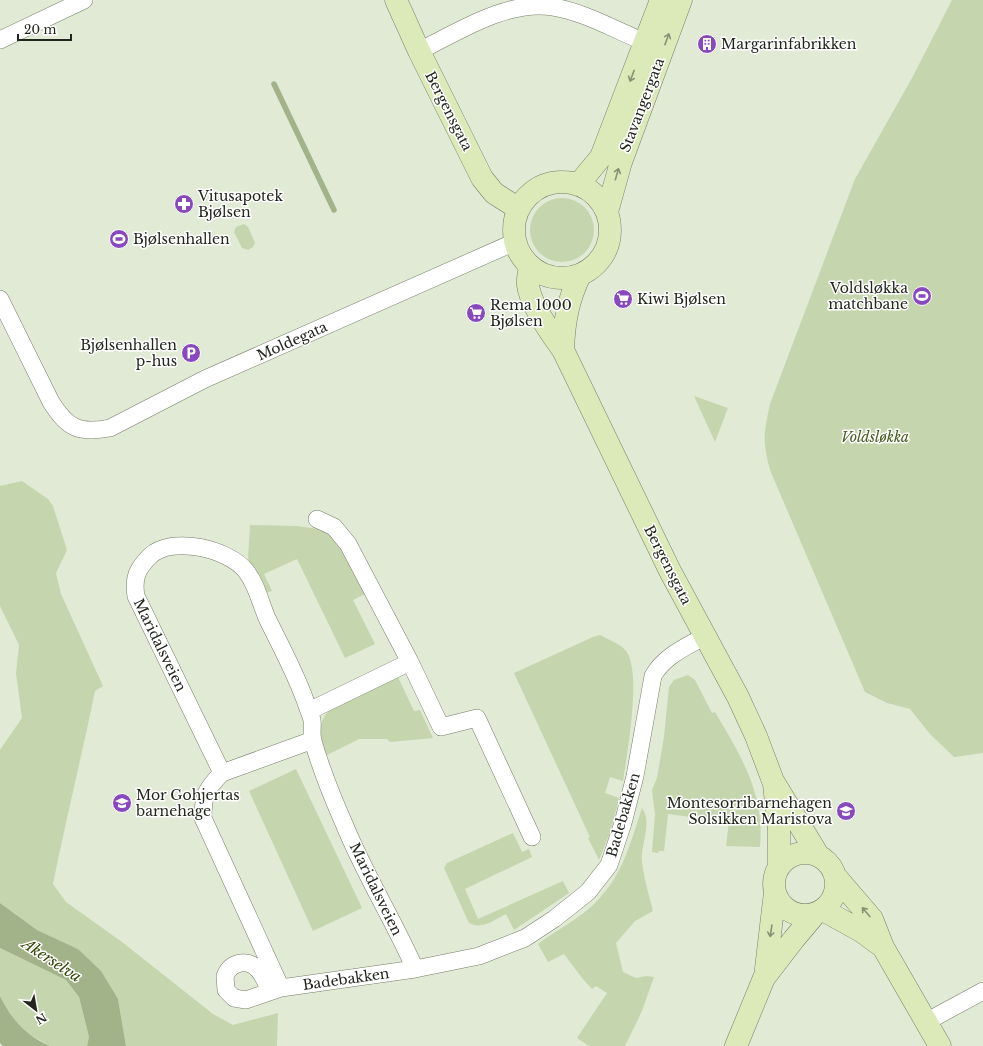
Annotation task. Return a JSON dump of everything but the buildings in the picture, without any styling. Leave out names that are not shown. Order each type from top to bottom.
[{"type":"main road","name":"Bergensgata","points":[[396,0],[419,51],[482,178],[494,192],[519,209]]},
{"type":"main road","name":"Stavangergata","points":[[578,185],[601,157],[661,0]]},
{"type":"main road","name":"Stavangergata","points":[[607,212],[621,162],[681,0]]},
{"type":"main road","points":[[564,182],[578,185],[590,191],[600,200],[607,212],[610,227],[606,251],[600,261],[580,275],[568,278],[554,278],[542,274],[530,267],[518,251],[515,242],[514,225],[519,209],[527,197],[544,186],[564,182]]},
{"type":"main road","name":"Bergensgata","points":[[530,267],[528,285],[530,293],[546,327],[563,350],[670,571],[738,697],[756,736],[773,781],[818,855]]},
{"type":"main road","points":[[563,350],[566,312],[571,293],[580,275]]},
{"type":"main road","name":"Bergensgata","points":[[773,781],[778,830],[779,867]]},
{"type":"main road","points":[[736,1046],[764,978],[775,892],[774,883],[779,867],[790,857],[804,853],[818,855],[830,864],[836,877],[872,919],[883,947],[940,1046]]},
{"type":"main road","points":[[764,978],[794,939],[835,895],[836,877]]},
{"type":"main road","points":[[775,892],[784,907],[791,912],[807,915],[819,912],[861,931],[883,947]]},
{"type":"street","points":[[0,40],[84,0]]},
{"type":"street","name":"Stavangergata","points":[[419,51],[500,12],[541,5],[570,11],[645,42]]},
{"type":"street","name":"Moldegata","points":[[0,299],[59,416],[69,424],[81,430],[93,431],[110,428],[204,379],[515,242]]},
{"type":"street","points":[[317,519],[334,526],[348,544],[410,662],[441,727],[477,718],[532,837]]},
{"type":"street","name":"Maridalsveien","points":[[222,774],[136,596],[134,584],[136,574],[142,564],[152,554],[164,548],[183,546],[216,551],[230,558],[246,570],[254,584],[262,606],[309,711],[312,721],[313,740],[345,826],[415,969]]},
{"type":"street","name":"Badebakken","points":[[222,774],[209,786],[203,800],[203,818],[275,989],[415,969],[479,956],[516,942],[554,919],[588,892],[609,865],[623,823],[635,776],[653,676],[659,666],[666,660],[705,636]]},
{"type":"street","points":[[309,711],[410,662]]},
{"type":"street","points":[[222,774],[313,740]]},
{"type":"street","points":[[926,1022],[983,991]]},
{"type":"green space","name":"Voldsløkka","points":[[952,0],[983,0],[983,753],[954,757],[930,734],[910,709],[887,703],[865,692],[770,470],[765,444],[766,422],[770,404],[855,179],[912,78]]},
{"type":"green space","points":[[562,198],[580,204],[588,212],[594,230],[588,248],[580,256],[562,262],[544,256],[536,248],[530,230],[536,212],[544,204]]},
{"type":"green space","points":[[244,224],[248,227],[255,243],[253,247],[248,250],[242,248],[234,232],[236,227]]},
{"type":"green space","points":[[694,396],[728,408],[715,442]]},
{"type":"green space","points":[[22,481],[48,499],[53,506],[67,550],[56,573],[61,594],[103,686],[95,691],[53,884],[66,902],[122,942],[213,1014],[233,1025],[278,1013],[277,1046],[126,1046],[118,999],[78,949],[37,930],[0,903],[0,750],[22,718],[16,673],[19,645],[0,606],[0,486]]},
{"type":"green space","points":[[250,525],[296,526],[335,531],[365,594],[353,600],[375,644],[345,658],[297,559],[264,574],[272,591],[266,593],[248,559]]},
{"type":"green space","points":[[600,635],[624,648],[626,651],[631,661],[633,694],[630,733],[623,781],[610,777],[605,793],[619,798],[611,830],[599,860],[588,838],[590,837],[514,673]]},
{"type":"green space","points":[[688,675],[695,680],[712,713],[715,712],[734,744],[749,776],[759,810],[761,828],[760,847],[726,846],[729,822],[668,814],[664,851],[659,851],[658,853],[652,852],[655,815],[652,790],[657,778],[664,737],[669,687],[674,680]]},
{"type":"green space","points":[[398,677],[414,711],[420,710],[433,738],[390,742],[387,739],[359,739],[327,755],[322,742],[321,724],[327,713],[333,707]]},
{"type":"green space","points":[[296,769],[362,908],[313,931],[249,791]]},
{"type":"green space","points":[[642,808],[645,814],[646,827],[642,862],[645,881],[653,911],[635,921],[616,943],[623,972],[636,978],[646,976],[654,977],[642,1011],[625,1046],[589,1046],[577,1038],[607,993],[596,986],[592,989],[564,954],[548,962],[538,944],[590,908],[605,892],[619,870]]},
{"type":"green space","points":[[513,833],[522,852],[529,849],[532,857],[465,889],[478,919],[563,881],[569,893],[514,930],[506,914],[483,925],[474,925],[469,923],[444,868],[447,863]]},
{"type":"green space","points":[[0,948],[66,980],[79,997],[89,1037],[87,1046],[50,1046],[22,1030],[7,1012],[0,996]]},
{"type":"water","name":"Akerselva","points":[[0,903],[37,930],[78,949],[101,971],[118,999],[126,1046],[87,1046],[89,1037],[79,997],[66,980],[0,948]]},
{"type":"water","points":[[0,996],[9,1012],[20,1026],[41,1042],[50,1046],[3,1046],[0,1043]]},
{"type":"waterway","points":[[274,84],[334,210]]},
{"type":"place","name":"Margarinfabrikken","points":[[707,44]]},
{"type":"place","name":"Vitusapotek Bjølsen","points":[[184,204]]},
{"type":"place","name":"Bjølsenhallen","points":[[119,239]]},
{"type":"place","name":"Voldsløkka matchbane","points":[[922,296]]},
{"type":"place","name":"Kiwi Bjølsen","points":[[623,299]]},
{"type":"place","name":"Rema 1000 Bjølsen","points":[[476,313]]},
{"type":"place","name":"Bjølsenhallen p-hus","points":[[191,353]]},
{"type":"place","name":"Mor Gohjertas barnehage","points":[[122,803]]},
{"type":"place","name":"Montesorribarnehagen Solsikken Maristova","points":[[846,811]]}]
